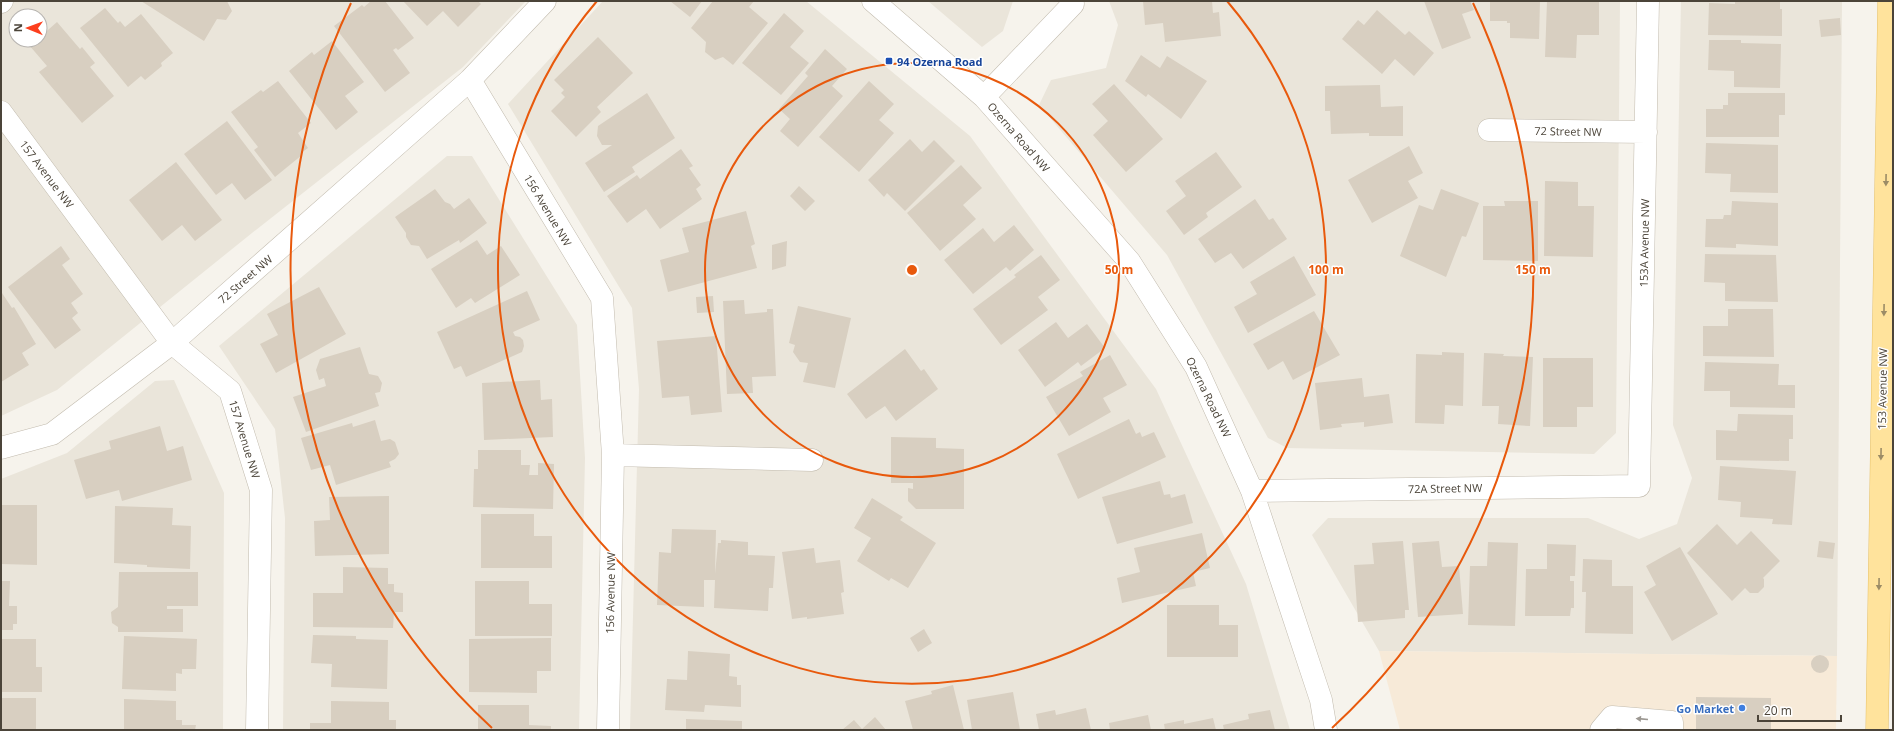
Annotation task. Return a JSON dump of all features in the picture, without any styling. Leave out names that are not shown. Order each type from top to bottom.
[{"type":"main road","name":"153 Avenue NW","points":[[1877,730],[1889,1]]},
{"type":"street","points":[[470,80],[545,1]]},
{"type":"street","name":"Ozerna Road NW","points":[[874,1],[984,97],[1129,261],[1196,366],[1252,491],[1321,700],[1326,730]]},
{"type":"street","name":"153A Avenue NW","points":[[1639,486],[1648,1]]},
{"type":"street","name":"Ozerna Road NW","points":[[984,97],[1073,4]]},
{"type":"street","name":"72 Street NW","points":[[1,448],[52,434],[172,343],[470,80]]},
{"type":"street","name":"156 Avenue NW","points":[[470,80],[602,298],[613,455],[608,730]]},
{"type":"street","name":"157 Avenue NW","points":[[1,112],[172,343],[230,391],[261,490],[257,730]]},
{"type":"street","name":"72 Street NW","points":[[1489,130],[1646,132]]},
{"type":"street","points":[[613,455],[812,460]]},
{"type":"street","name":"72A Street NW","points":[[1252,491],[1639,486]]},
{"type":"street","points":[[1601,730],[1612,717],[1672,722],[1672,730]]},
{"type":"shaded area","points":[[1,1],[526,1],[463,67],[252,233],[57,390],[1,416]]},
{"type":"shaded area","points":[[603,1],[806,1],[970,136],[1156,389],[1246,584],[1290,730],[630,730],[639,389],[632,308],[508,104]]},
{"type":"shaded area","points":[[928,1],[1013,1],[1003,31],[982,47]]},
{"type":"shaded area","points":[[1109,1],[1620,1],[1616,433],[1594,454],[1287,448],[1268,438],[1167,255],[1039,105],[1051,80],[1106,68],[1118,25]]},
{"type":"shaded area","points":[[1681,1],[1842,1],[1837,656],[1379,651],[1312,535],[1328,518],[1588,518],[1639,539],[1677,524],[1692,478],[1673,425]]},
{"type":"shaded area","points":[[447,156],[472,156],[577,325],[585,458],[579,730],[283,730],[285,518],[275,429],[219,346]]},
{"type":"shaded area","points":[[174,380],[224,493],[223,730],[1,730],[1,479],[67,453],[155,381]]},
{"type":"shaded area","points":[[1379,651],[1837,656],[1836,730],[1400,730]]},
{"type":"building","points":[[141,1],[227,1],[232,11],[226,20],[217,19],[204,41]]},
{"type":"building","points":[[371,1],[385,1],[414,38],[398,50],[396,48],[393,50],[410,73],[385,92],[334,26],[362,5],[364,7]]},
{"type":"building","points":[[403,1],[478,1],[481,4],[458,27],[443,11],[427,26]]},
{"type":"building","points":[[670,1],[702,1],[690,17]]},
{"type":"building","points":[[713,1],[754,1],[749,7],[768,23],[733,65],[723,57],[715,60],[705,52],[706,42],[691,28]]},
{"type":"building","points":[[1143,1],[1212,1],[1213,13],[1219,12],[1221,36],[1165,42],[1163,23],[1145,25]]},
{"type":"building","points":[[1424,1],[1470,1],[1474,10],[1462,14],[1471,38],[1442,49]]},
{"type":"building","points":[[1490,1],[1540,1],[1539,39],[1510,38],[1510,23],[1507,23],[1507,21],[1490,21]]},
{"type":"building","points":[[1547,1],[1599,1],[1599,35],[1577,35],[1576,58],[1545,57]]},
{"type":"building","points":[[1735,1],[1780,1],[1780,9],[1782,9],[1782,36],[1708,35],[1709,3],[1735,4]]},
{"type":"building","points":[[105,8],[118,23],[120,21],[125,27],[141,14],[173,53],[161,63],[162,66],[145,80],[141,76],[128,87],[80,28]]},
{"type":"building","points":[[1377,10],[1405,35],[1409,31],[1434,53],[1414,76],[1395,59],[1382,74],[1342,39],[1358,20],[1364,25]]},
{"type":"building","points":[[784,13],[804,31],[790,47],[809,63],[781,95],[742,63]]},
{"type":"building","points":[[1840,18],[1841,35],[1821,37],[1819,20]]},
{"type":"building","points":[[57,22],[80,49],[82,47],[95,63],[90,67],[114,96],[82,123],[39,72],[47,66],[32,48],[48,48],[48,30]]},
{"type":"building","points":[[598,37],[633,73],[597,107],[601,112],[576,137],[551,111],[565,97],[561,93],[564,90],[554,80]]},
{"type":"building","points":[[1709,40],[1741,40],[1741,43],[1781,44],[1780,88],[1734,87],[1734,71],[1708,70]]},
{"type":"building","points":[[332,41],[364,82],[345,96],[358,112],[336,130],[289,71],[312,52],[314,55]]},
{"type":"building","points":[[825,49],[847,69],[832,86],[843,96],[798,147],[780,131],[790,119],[779,109],[808,76],[805,73]]},
{"type":"building","points":[[1141,55],[1160,68],[1167,56],[1207,81],[1181,119],[1148,94],[1146,97],[1125,81]]},
{"type":"building","points":[[278,81],[311,123],[298,133],[308,148],[301,153],[302,155],[275,177],[254,150],[258,147],[231,112],[261,90],[263,92]]},
{"type":"building","points":[[869,81],[894,104],[879,120],[894,133],[859,172],[819,137]]},
{"type":"building","points":[[1114,84],[1163,139],[1126,172],[1093,135],[1108,121],[1092,104]]},
{"type":"building","points":[[1380,85],[1381,107],[1403,106],[1403,136],[1369,136],[1369,133],[1331,134],[1330,111],[1325,111],[1325,86]]},
{"type":"building","points":[[647,93],[675,138],[632,167],[635,172],[604,192],[585,163],[612,145],[602,145],[597,136],[598,126]]},
{"type":"building","points":[[1728,93],[1785,93],[1785,115],[1779,115],[1779,137],[1706,137],[1706,109],[1723,109],[1723,105],[1728,105]]},
{"type":"building","points":[[227,121],[272,180],[245,200],[232,183],[216,195],[184,154]]},
{"type":"building","points":[[910,139],[922,152],[934,140],[955,161],[905,211],[887,193],[884,197],[868,180]]},
{"type":"building","points":[[1706,143],[1778,145],[1778,193],[1730,192],[1731,174],[1705,173]]},
{"type":"building","points":[[1409,146],[1423,173],[1408,181],[1418,198],[1372,223],[1348,180]]},
{"type":"building","points":[[681,149],[693,166],[689,168],[701,185],[696,189],[702,199],[660,229],[646,209],[627,223],[607,196],[637,175],[640,179]]},
{"type":"building","points":[[1216,152],[1242,187],[1206,213],[1208,217],[1184,235],[1166,211],[1186,196],[1175,181]]},
{"type":"building","points":[[176,162],[222,220],[195,241],[182,225],[162,241],[129,200]]},
{"type":"building","points":[[961,165],[982,188],[963,205],[976,219],[940,251],[907,213]]},
{"type":"building","points":[[1545,181],[1578,182],[1578,206],[1594,206],[1593,257],[1544,256]]},
{"type":"building","points":[[799,186],[815,201],[805,211],[790,196]]},
{"type":"building","points":[[435,189],[445,202],[450,204],[454,209],[469,198],[487,223],[460,243],[459,240],[427,259],[419,246],[411,245],[406,237],[406,233],[395,217]]},
{"type":"building","points":[[1441,189],[1479,203],[1466,237],[1462,236],[1446,277],[1400,256],[1419,205],[1433,210]]},
{"type":"building","points":[[1255,199],[1269,220],[1273,218],[1287,239],[1243,269],[1231,253],[1215,263],[1198,239]]},
{"type":"building","points":[[1504,201],[1538,201],[1538,261],[1483,260],[1483,206],[1505,206]]},
{"type":"building","points":[[1732,201],[1778,203],[1778,246],[1736,244],[1736,248],[1705,247],[1706,219],[1723,219],[1724,215],[1731,215]]},
{"type":"building","points":[[746,211],[755,244],[751,246],[757,268],[668,292],[660,260],[689,252],[682,228]]},
{"type":"building","points":[[1014,225],[1034,250],[1010,271],[1006,267],[973,294],[944,260],[983,228],[994,242]]},
{"type":"building","points":[[477,240],[487,255],[501,246],[520,275],[475,303],[471,298],[456,308],[431,269]]},
{"type":"building","points":[[787,241],[786,266],[772,270],[772,245]]},
{"type":"building","points":[[61,246],[70,259],[62,265],[83,294],[71,303],[78,313],[72,318],[81,330],[55,349],[8,287]]},
{"type":"building","points":[[1705,254],[1776,255],[1778,302],[1725,301],[1725,283],[1704,282]]},
{"type":"building","points":[[1041,255],[1060,280],[1038,297],[1048,310],[1001,345],[973,309],[1016,277],[1014,275]]},
{"type":"building","points":[[1294,256],[1316,295],[1248,333],[1234,307],[1257,294],[1250,282]]},
{"type":"building","points":[[319,287],[346,334],[276,373],[260,344],[278,335],[267,314]]},
{"type":"building","points":[[527,291],[540,320],[513,332],[515,336],[520,337],[523,340],[524,346],[522,352],[466,377],[461,366],[454,369],[437,332]]},
{"type":"building","points":[[1,293],[12,308],[14,307],[36,344],[22,353],[29,365],[1,382]]},
{"type":"building","points":[[713,296],[714,312],[697,313],[696,297]]},
{"type":"building","points":[[744,300],[745,314],[767,312],[767,309],[773,309],[776,376],[752,377],[753,393],[727,394],[723,301]]},
{"type":"building","points":[[798,306],[851,318],[835,388],[803,382],[808,363],[800,362],[793,352],[795,345],[789,343]]},
{"type":"building","points":[[1728,309],[1773,309],[1774,357],[1703,356],[1703,326],[1728,326]]},
{"type":"building","points":[[1314,311],[1340,355],[1293,380],[1283,361],[1268,370],[1253,344]]},
{"type":"building","points":[[1056,322],[1068,338],[1087,324],[1105,348],[1081,366],[1078,362],[1045,387],[1018,350]]},
{"type":"building","points":[[716,336],[722,412],[691,415],[689,396],[662,398],[657,341]]},
{"type":"building","points":[[360,347],[369,374],[378,376],[382,383],[380,392],[375,393],[379,406],[306,432],[293,397],[326,386],[324,378],[319,380],[316,370],[320,359]]},
{"type":"building","points":[[905,349],[921,371],[924,369],[938,389],[896,421],[885,406],[866,419],[847,394]]},
{"type":"building","points":[[1442,352],[1464,353],[1463,406],[1445,405],[1444,424],[1415,423],[1416,354],[1442,355]]},
{"type":"building","points":[[1484,353],[1504,354],[1503,356],[1533,357],[1530,426],[1498,424],[1499,406],[1482,406]]},
{"type":"building","points":[[1110,355],[1127,385],[1103,398],[1111,412],[1069,436],[1046,397],[1083,376],[1080,372]]},
{"type":"building","points":[[1543,358],[1593,358],[1593,407],[1577,407],[1577,427],[1543,427]]},
{"type":"building","points":[[1705,362],[1779,364],[1778,385],[1795,385],[1795,408],[1730,407],[1730,391],[1704,391]]},
{"type":"building","points":[[1362,378],[1364,397],[1389,394],[1393,423],[1364,427],[1364,422],[1341,424],[1342,427],[1320,430],[1315,383]]},
{"type":"building","points":[[540,380],[541,400],[552,399],[553,437],[484,440],[482,383]]},
{"type":"building","points":[[1738,414],[1793,415],[1793,439],[1789,439],[1789,461],[1716,460],[1716,430],[1737,431]]},
{"type":"building","points":[[1129,419],[1136,434],[1140,432],[1142,437],[1154,432],[1166,457],[1078,499],[1057,454]]},
{"type":"building","points":[[375,420],[381,441],[390,439],[395,442],[399,454],[395,459],[389,462],[391,467],[336,485],[330,465],[311,470],[301,438],[352,423],[353,427]]},
{"type":"building","points":[[160,426],[167,451],[183,446],[192,480],[122,501],[119,490],[86,499],[74,460],[111,449],[109,441]]},
{"type":"building","points":[[891,437],[936,438],[936,448],[964,449],[964,509],[916,509],[908,501],[908,488],[913,489],[913,483],[891,483]]},
{"type":"building","points":[[478,450],[521,450],[521,465],[530,465],[529,475],[538,475],[538,463],[554,464],[553,509],[473,507],[474,469],[478,469]]},
{"type":"building","points":[[1720,466],[1796,471],[1792,525],[1772,524],[1773,519],[1740,517],[1741,502],[1718,500]]},
{"type":"building","points":[[1160,481],[1164,495],[1170,494],[1171,498],[1185,494],[1193,523],[1117,544],[1102,497]]},
{"type":"building","points":[[389,496],[389,554],[315,556],[314,521],[330,520],[329,497]]},
{"type":"building","points":[[872,498],[903,517],[900,520],[936,543],[908,588],[891,578],[889,581],[857,561],[871,538],[854,528]]},
{"type":"building","points":[[1,505],[37,505],[37,565],[1,564]]},
{"type":"building","points":[[115,506],[173,508],[172,525],[191,526],[190,569],[147,567],[147,565],[114,563]]},
{"type":"building","points":[[481,514],[534,514],[534,536],[552,536],[552,568],[481,568]]},
{"type":"building","points":[[1717,524],[1737,545],[1751,531],[1780,561],[1763,578],[1764,587],[1758,593],[1750,593],[1745,588],[1732,601],[1687,553]]},
{"type":"building","points":[[672,529],[716,530],[715,574],[718,543],[721,543],[721,540],[748,542],[748,555],[775,556],[773,588],[769,588],[768,611],[714,608],[715,580],[704,580],[704,607],[657,605],[659,552],[671,553]]},
{"type":"building","points":[[1202,533],[1210,568],[1193,572],[1196,586],[1122,603],[1117,578],[1140,572],[1134,548]]},
{"type":"building","points":[[1403,541],[1409,610],[1405,610],[1405,618],[1358,622],[1354,565],[1374,564],[1372,543]]},
{"type":"building","points":[[1439,541],[1442,567],[1459,566],[1463,614],[1418,617],[1412,543]]},
{"type":"building","points":[[1819,541],[1835,543],[1833,559],[1817,557]]},
{"type":"building","points":[[1488,542],[1518,543],[1515,626],[1468,625],[1470,566],[1487,566]]},
{"type":"building","points":[[1547,544],[1576,545],[1575,576],[1570,576],[1570,581],[1574,581],[1574,608],[1571,608],[1570,616],[1525,616],[1526,569],[1547,569]]},
{"type":"building","points":[[1680,547],[1718,614],[1672,641],[1644,592],[1656,585],[1646,566]]},
{"type":"building","points":[[814,548],[816,563],[840,560],[844,592],[841,593],[844,614],[807,619],[807,617],[792,619],[782,552]]},
{"type":"building","points":[[1583,559],[1612,560],[1612,586],[1633,586],[1633,634],[1585,633],[1586,592],[1582,592]]},
{"type":"building","points":[[343,567],[388,568],[388,584],[394,584],[394,592],[403,593],[403,612],[394,612],[393,628],[313,627],[313,593],[343,593]]},
{"type":"building","points":[[119,572],[198,572],[198,606],[167,606],[167,609],[183,609],[183,632],[118,632],[118,627],[112,623],[111,612],[118,607]]},
{"type":"building","points":[[1,581],[10,581],[9,606],[17,606],[17,624],[13,624],[13,630],[1,630]]},
{"type":"building","points":[[475,581],[529,581],[529,604],[552,604],[552,636],[475,636]]},
{"type":"building","points":[[1167,605],[1219,605],[1219,625],[1238,625],[1238,657],[1167,657]]},
{"type":"building","points":[[924,629],[932,643],[918,652],[910,638]]},
{"type":"building","points":[[313,635],[356,636],[356,639],[388,640],[387,689],[331,687],[332,664],[311,663]]},
{"type":"building","points":[[124,636],[197,639],[196,669],[182,669],[182,674],[176,673],[176,691],[122,689]]},
{"type":"building","points":[[551,638],[551,671],[537,671],[537,693],[469,692],[469,639]]},
{"type":"building","points":[[1,639],[36,639],[36,667],[42,667],[42,692],[1,692]]},
{"type":"building","points":[[688,651],[730,654],[729,676],[737,677],[737,685],[741,685],[741,707],[705,705],[704,712],[665,710],[667,679],[687,680]]},
{"type":"building","points":[[1816,655],[1824,655],[1829,660],[1827,671],[1824,673],[1816,673],[1811,668],[1811,660]]},
{"type":"building","points":[[953,685],[964,730],[913,730],[905,701],[932,694],[931,691]]},
{"type":"building","points":[[1013,692],[1020,730],[972,730],[967,700]]},
{"type":"building","points":[[1696,697],[1771,698],[1771,730],[1696,730]]},
{"type":"building","points":[[1,698],[36,698],[36,730],[1,730]]},
{"type":"building","points":[[124,699],[176,701],[176,720],[182,720],[182,725],[196,725],[195,730],[124,730]]},
{"type":"building","points":[[331,701],[389,702],[389,720],[396,720],[396,730],[310,730],[310,723],[331,723]]},
{"type":"building","points":[[478,705],[529,705],[529,725],[551,726],[551,730],[478,730]]},
{"type":"building","points":[[1086,708],[1091,730],[1039,730],[1036,714],[1055,710],[1056,715]]},
{"type":"building","points":[[1270,710],[1275,730],[1224,730],[1223,725],[1249,719],[1248,714]]},
{"type":"building","points":[[1148,715],[1151,730],[1110,730],[1109,723]]},
{"type":"building","points":[[875,717],[886,730],[842,730],[854,720],[862,729]]},
{"type":"building","points":[[1213,718],[1216,730],[1165,730],[1164,724],[1184,720],[1184,724]]},
{"type":"building","points":[[686,719],[742,721],[742,730],[686,730]]},
{"type":"place","name":"94 Ozerna Road","points":[[889,61]]},
{"type":"place","name":"Go Market","points":[[1742,708]]}]
